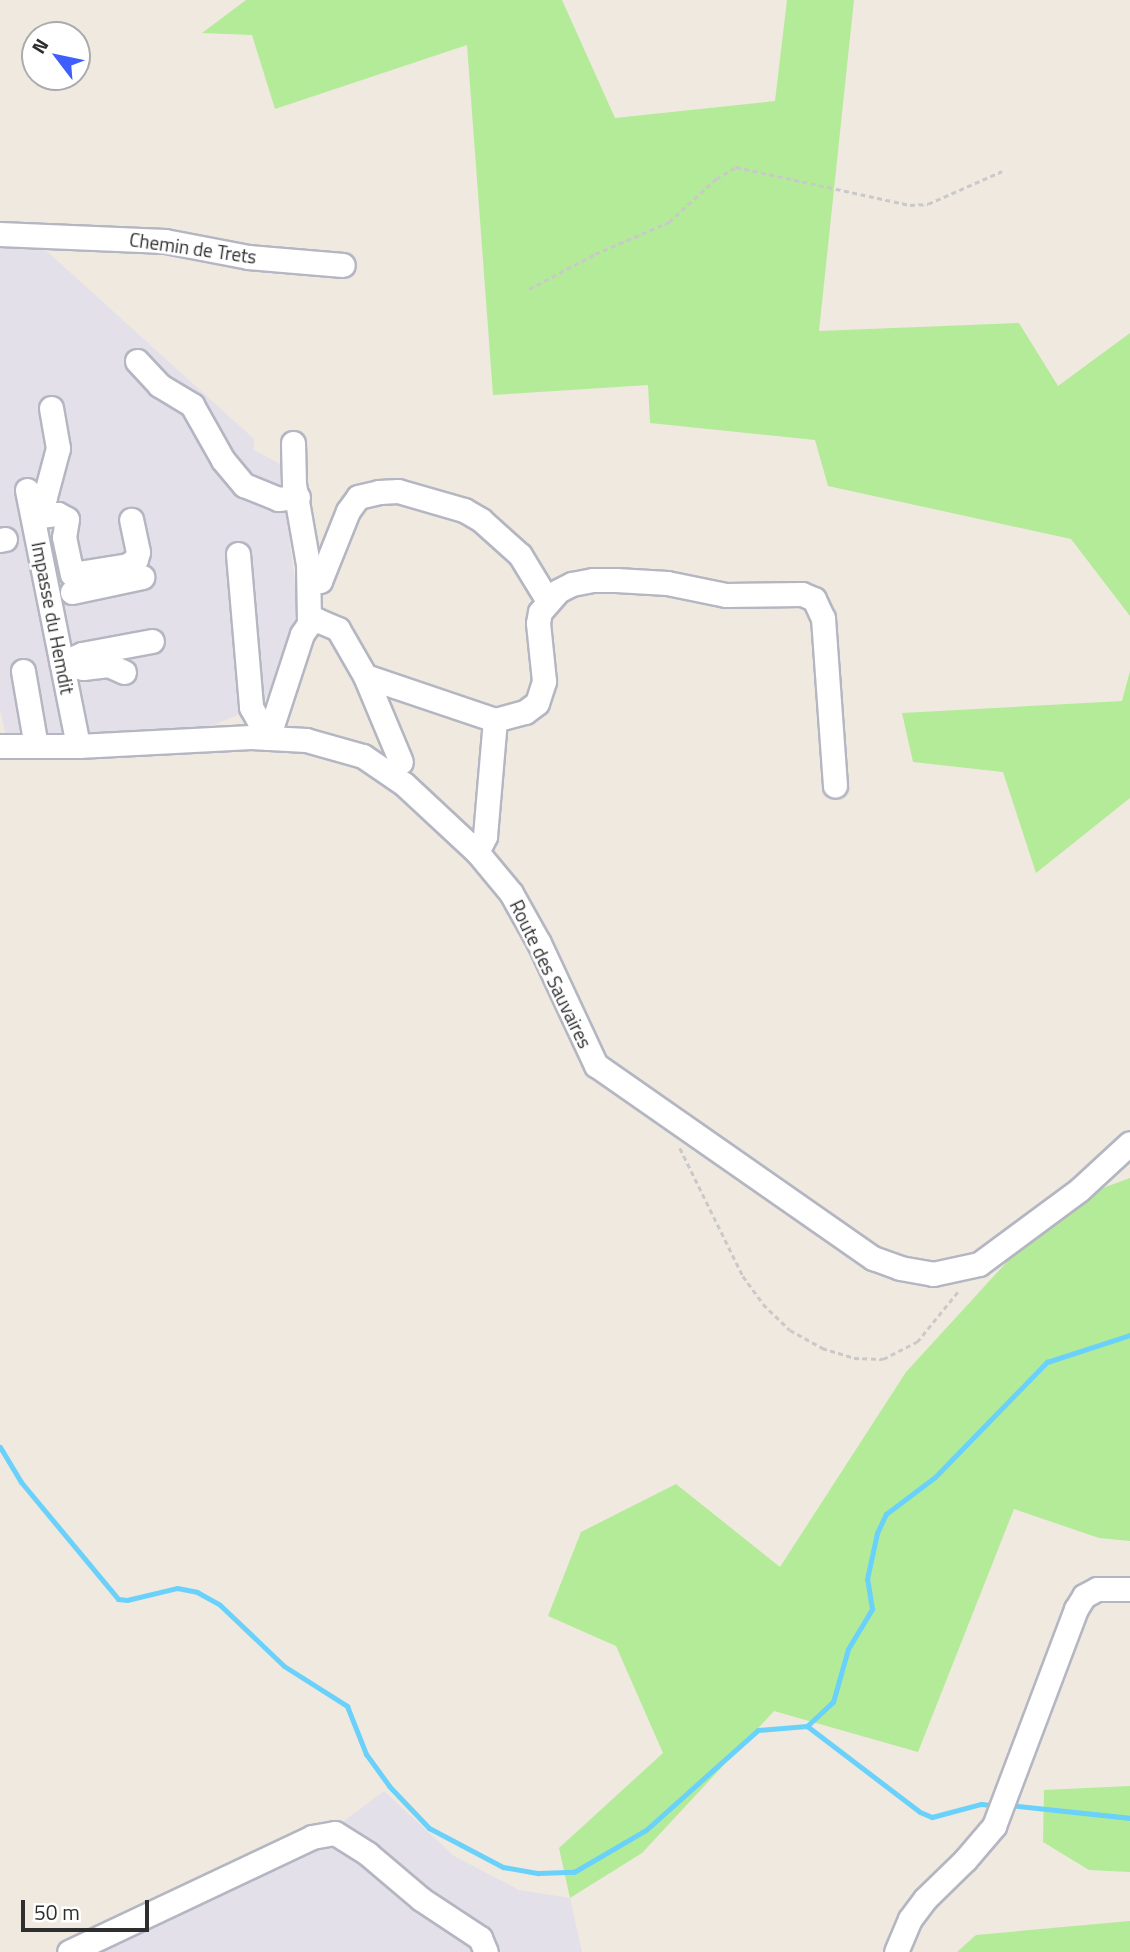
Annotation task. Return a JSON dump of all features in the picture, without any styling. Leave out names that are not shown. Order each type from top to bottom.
[{"type":"street","name":"Chemin de Trets","points":[[0,234],[165,241],[247,257],[343,265]]},
{"type":"street","points":[[137,361],[159,385],[192,405],[223,460],[244,485],[278,499],[298,497]]},
{"type":"street","points":[[33,517],[45,497],[58,447],[51,408]]},
{"type":"street","points":[[268,738],[309,624],[309,580],[294,484],[296,459],[293,443]]},
{"type":"street","name":"Impasse du Hemdit","points":[[27,490],[78,746]]},
{"type":"street","points":[[309,580],[320,581],[348,511],[358,497],[398,491],[464,510],[481,520],[520,555],[548,601]]},
{"type":"street","points":[[33,517],[58,514],[67,519],[64,537],[72,591]]},
{"type":"street","points":[[72,591],[136,559],[138,552],[131,520]]},
{"type":"street","points":[[238,554],[251,707],[268,738]]},
{"type":"street","points":[[72,591],[142,577]]},
{"type":"street","points":[[365,676],[495,720],[525,712],[537,703],[544,681],[538,623],[540,612],[548,601],[572,584],[593,579],[667,583],[726,595],[802,594],[814,600],[823,618],[835,786]]},
{"type":"street","points":[[309,624],[317,620],[338,629],[365,676],[401,762]]},
{"type":"street","points":[[61,663],[82,654],[152,641]]},
{"type":"street","points":[[61,663],[83,668],[108,665],[124,672]]},
{"type":"street","points":[[23,670],[36,746]]},
{"type":"street","points":[[478,852],[485,836],[495,720]]},
{"type":"street","name":"Route des Sauvaires","points":[[0,746],[78,746],[268,738],[306,740],[363,756],[404,784],[478,852],[511,893],[539,943],[596,1065],[873,1258],[900,1268],[933,1274],[979,1264],[1079,1190],[1130,1143]]},
{"type":"street","points":[[896,1952],[910,1919],[925,1899],[974,1851],[994,1826],[1084,1596],[1097,1590],[1130,1589]]},
{"type":"street","points":[[69,1952],[312,1837],[335,1833],[368,1854],[421,1899],[480,1938],[486,1952]]},
{"type":"path","points":[[529,289],[595,254],[669,222],[716,179],[736,167],[910,205],[928,204],[1002,171]]},
{"type":"path","points":[[663,1113],[743,1276],[763,1304],[790,1329],[822,1348],[854,1358],[883,1359],[917,1342],[979,1264]]},
{"type":"shaded area","points":[[0,245],[40,245],[254,439],[254,450],[280,464],[298,606],[284,675],[258,707],[189,735],[6,736],[0,710]]},
{"type":"shaded area","points":[[384,1791],[454,1856],[519,1890],[570,1898],[582,1952],[89,1952],[317,1841]]},
{"type":"green space","points":[[246,0],[562,0],[615,118],[775,101],[787,0],[854,0],[819,331],[1019,323],[1058,386],[1130,333],[1130,616],[1071,539],[828,486],[815,440],[650,423],[648,385],[493,395],[467,45],[275,109],[252,35],[202,33]]},
{"type":"green space","points":[[1130,671],[1130,798],[1036,873],[1003,772],[913,762],[902,713],[1122,701]]},
{"type":"green space","points":[[1130,1178],[1130,1541],[1099,1538],[1014,1509],[918,1752],[774,1711],[642,1853],[570,1898],[559,1848],[663,1753],[616,1646],[548,1616],[581,1532],[676,1484],[780,1567],[906,1372],[1026,1241],[1100,1189]]},
{"type":"green space","points":[[1130,1786],[1130,1872],[1089,1870],[1043,1842],[1044,1790]]},
{"type":"green space","points":[[1130,1921],[1130,1952],[957,1952],[976,1935]]},
{"type":"waterway","points":[[807,1726],[833,1702],[848,1649],[872,1609],[867,1579],[877,1533],[886,1514],[935,1477],[1047,1362],[1130,1335]]},
{"type":"waterway","points":[[0,1447],[21,1482],[118,1599],[127,1600],[177,1588],[197,1592],[220,1605],[284,1666],[347,1706],[366,1754],[389,1786],[429,1828],[503,1867],[538,1873],[574,1872],[646,1830],[758,1730],[807,1726],[920,1812],[932,1817],[981,1804],[991,1805]]},
{"type":"waterway","points":[[1009,1805],[1130,1818]]}]
